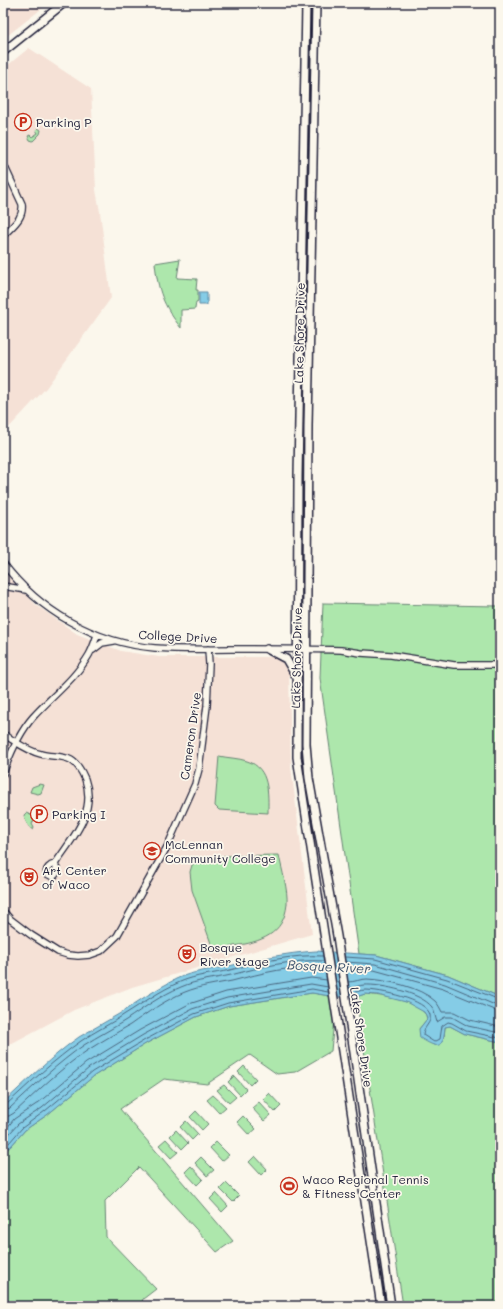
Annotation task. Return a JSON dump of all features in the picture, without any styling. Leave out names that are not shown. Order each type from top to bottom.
[{"type":"main road","points":[[3,52],[64,3]]},
{"type":"main road","name":"Lake Shore Drive","points":[[306,3],[298,478],[298,678],[296,718],[298,770],[326,938],[337,1020],[381,1306]]},
{"type":"main road","name":"Lake Shore Drive","points":[[316,3],[308,426],[307,759],[311,790],[337,936],[391,1306]]},
{"type":"main road","points":[[267,649],[286,659],[298,678]]},
{"type":"street","points":[[3,163],[22,204],[23,210],[20,219],[3,236]]},
{"type":"street","name":"College Drive","points":[[3,565],[26,590],[40,602],[65,619],[98,635],[142,646],[157,648],[341,650],[391,655],[454,665],[500,665]]},
{"type":"street","points":[[3,586],[26,590]]},
{"type":"street","points":[[89,655],[98,635]]},
{"type":"street","points":[[3,774],[16,742],[33,717],[75,673],[89,655],[102,643],[115,640]]},
{"type":"street","name":"Cameron Drive","points":[[3,911],[14,923],[30,935],[58,952],[68,955],[90,955],[101,951],[117,936],[167,847],[195,784],[199,769],[207,706],[210,664],[208,649]]},
{"type":"street","points":[[3,734],[31,751],[42,755],[69,759],[80,768],[87,785],[89,803],[87,812],[77,831],[55,864]]},
{"type":"shaded area","points":[[3,3],[49,3],[3,39]]},
{"type":"shaded area","points":[[29,48],[91,89],[96,190],[111,298],[46,388],[3,434],[3,69]]},
{"type":"shaded area","name":"McLennan Community College","points":[[3,569],[36,605],[77,634],[121,651],[159,657],[274,657],[280,658],[285,662],[289,672],[291,767],[312,934],[132,987],[74,1010],[3,1048]]},
{"type":"green space","points":[[38,128],[41,130],[40,134],[33,141],[30,140],[28,136],[30,135],[32,137],[38,133],[36,130]]},
{"type":"green space","points":[[180,259],[177,278],[197,279],[196,290],[198,290],[198,301],[196,302],[195,309],[181,310],[181,328],[162,297],[155,263]]},
{"type":"green space","points":[[323,603],[498,606],[500,604],[500,997],[448,975],[376,955],[359,954],[320,678]]},
{"type":"green space","points":[[219,756],[247,761],[255,764],[260,769],[266,782],[268,813],[219,810],[215,806]]},
{"type":"green space","points":[[40,784],[44,785],[41,793],[38,794],[30,792],[32,787]]},
{"type":"green space","points":[[26,813],[33,816],[33,830],[26,822],[24,815]]},
{"type":"green space","points":[[279,855],[286,886],[287,898],[285,915],[281,923],[276,930],[261,939],[244,944],[213,949],[192,890],[190,872],[192,865],[200,859],[216,856]]},
{"type":"green space","points":[[312,993],[336,997],[331,1051],[295,1072],[277,1074],[250,1055],[207,1084],[164,1079],[120,1109],[233,1241],[217,1252],[139,1167],[105,1201],[106,1237],[156,1289],[143,1299],[141,1306],[3,1306],[3,1152],[11,1146],[25,1130],[47,1115],[94,1076],[147,1043],[196,1017],[229,1006]]},
{"type":"green space","points":[[365,994],[407,1002],[415,1006],[426,1015],[427,1019],[419,1029],[444,1038],[445,1027],[450,1026],[465,1034],[500,1042],[500,1306],[403,1306],[356,997]]},
{"type":"green space","points":[[244,1066],[256,1079],[250,1085],[238,1072]]},
{"type":"green space","points":[[234,1076],[246,1089],[240,1095],[228,1082]]},
{"type":"green space","points":[[224,1085],[236,1097],[229,1103],[217,1090]]},
{"type":"green space","points":[[269,1093],[281,1106],[275,1112],[263,1099]]},
{"type":"green space","points":[[213,1095],[226,1107],[219,1113],[207,1100]]},
{"type":"green space","points":[[259,1102],[271,1115],[264,1121],[252,1108]]},
{"type":"green space","points":[[196,1111],[208,1124],[202,1130],[190,1117]]},
{"type":"green space","points":[[243,1116],[256,1129],[249,1135],[237,1122]]},
{"type":"green space","points":[[186,1121],[198,1134],[192,1140],[180,1127]]},
{"type":"green space","points":[[176,1130],[188,1143],[182,1149],[170,1136]]},
{"type":"green space","points":[[166,1139],[178,1152],[171,1158],[159,1145]]},
{"type":"green space","points":[[216,1142],[229,1155],[222,1161],[210,1148]]},
{"type":"green space","points":[[255,1156],[267,1169],[261,1175],[249,1162]]},
{"type":"green space","points":[[201,1157],[214,1170],[207,1176],[195,1163]]},
{"type":"green space","points":[[191,1166],[203,1179],[197,1185],[185,1172]]},
{"type":"green space","points":[[226,1183],[239,1196],[233,1202],[220,1189]]},
{"type":"green space","points":[[216,1193],[228,1206],[222,1212],[210,1199]]},
{"type":"water","points":[[199,292],[207,292],[207,305],[199,305]]},
{"type":"water","name":"Bosque River","points":[[316,951],[376,955],[448,975],[500,997],[500,1042],[465,1034],[450,1026],[445,1027],[441,1044],[431,1044],[420,1038],[419,1029],[427,1019],[424,1012],[406,1002],[378,995],[365,994],[356,997],[336,997],[312,993],[229,1006],[196,1017],[147,1043],[94,1076],[47,1115],[25,1130],[11,1146],[3,1152],[3,1103],[50,1060],[79,1037],[161,987],[182,976],[195,972],[272,957]]},
{"type":"place","name":"Parking P","points":[[23,122]]},
{"type":"place","name":"Parking I","points":[[39,814]]},
{"type":"place","name":"McLennan Community College","points":[[152,851]]},
{"type":"place","name":"Art Center of Waco","points":[[29,877]]},
{"type":"place","name":"Bosque River Stage","points":[[187,954]]},
{"type":"place","name":"Waco Regional Tennis & Fitness Center","points":[[289,1186]]}]
